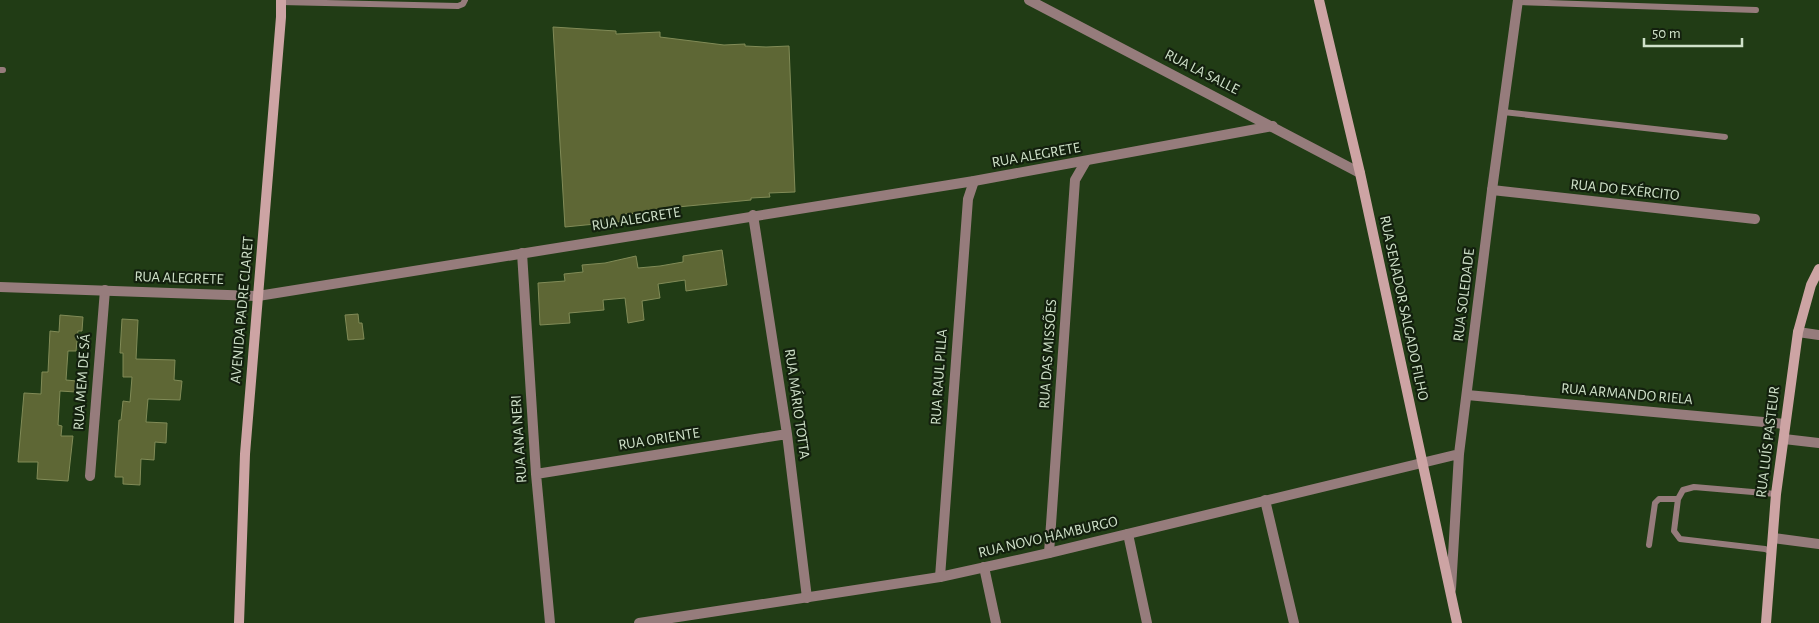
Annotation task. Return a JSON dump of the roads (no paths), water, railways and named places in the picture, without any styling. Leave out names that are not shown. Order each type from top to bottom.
[{"type":"main road","name":"RUA SENADOR SALGADO FILHO","points":[[1319,0],[1360,173],[1457,623]]},
{"type":"main road","name":"AVENIDA PADRE CLARET","points":[[239,623],[245,454],[281,1]]},
{"type":"main road","name":"RUA LUÍS PASTEUR","points":[[1766,623],[1770,551],[1776,494],[1798,332],[1811,285],[1819,269]]},
{"type":"street","name":"RUA LA SALLE","points":[[1029,0],[1360,173]]},
{"type":"street","name":"RUA SOLEDADE","points":[[1450,595],[1459,454],[1518,1]]},
{"type":"street","name":"RUA ALEGRETE","points":[[0,287],[258,296],[974,181],[1273,126]]},
{"type":"street","name":"RUA DAS MISSÕES","points":[[1049,553],[1075,180],[1086,161]]},
{"type":"street","name":"RUA RAUL PILLA","points":[[940,577],[968,199],[974,181]]},
{"type":"street","name":"RUA DO EXÉRCITO","points":[[1492,190],[1755,219]]},
{"type":"street","name":"RUA MÁRIO TOTTA","points":[[753,215],[787,434],[807,598]]},
{"type":"street","name":"RUA ANA NERI","points":[[522,253],[536,474],[550,623]]},
{"type":"street","name":"RUA MEM DE SÁ","points":[[90,476],[105,290]]},
{"type":"street","points":[[1798,332],[1819,335]]},
{"type":"street","name":"RUA ARMANDO RIELA","points":[[1467,395],[1785,424]]},
{"type":"street","name":"RUA ORIENTE","points":[[536,474],[787,434]]},
{"type":"street","points":[[1784,439],[1819,443]]},
{"type":"street","name":"RUA NOVO HAMBURGO","points":[[639,623],[940,577],[984,568],[1459,454]]},
{"type":"street","points":[[1265,500],[1294,623]]},
{"type":"street","points":[[1128,534],[1147,623]]},
{"type":"street","points":[[1772,538],[1819,544]]},
{"type":"street","points":[[984,568],[996,623]]},
{"type":"lane","points":[[281,1],[458,6],[463,4],[465,0]]},
{"type":"lane","points":[[1518,1],[1756,10]]},
{"type":"lane","points":[[1503,112],[1725,137]]},
{"type":"lane","points":[[1770,551],[1680,539],[1674,531],[1678,499],[1683,490],[1694,487],[1776,494]]},
{"type":"lane","points":[[1649,545],[1655,503],[1659,499],[1678,499]]}]
